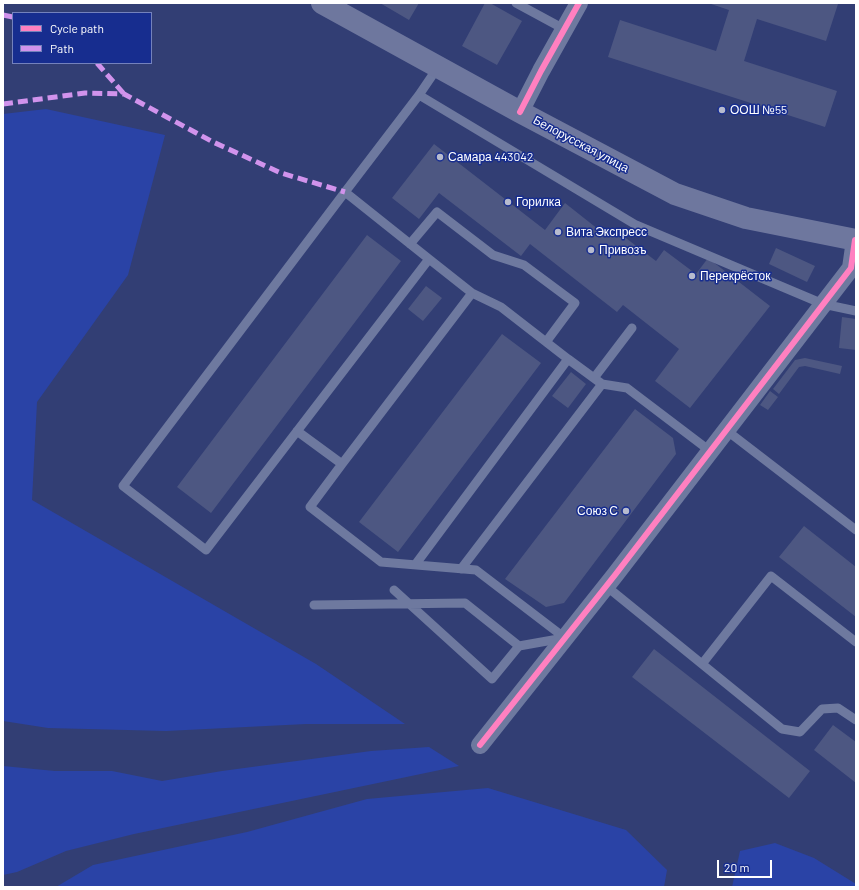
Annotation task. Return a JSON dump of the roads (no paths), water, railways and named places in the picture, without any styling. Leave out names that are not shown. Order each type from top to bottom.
[{"type":"main road","name":"Белорусская улица","points":[[322,3],[520,112],[675,194],[746,218],[855,240]]},
{"type":"street","points":[[520,112],[579,3]]},
{"type":"street","points":[[480,745],[606,586],[851,268],[855,240]]},
{"type":"lane","points":[[516,3],[564,29]]},
{"type":"lane","points":[[429,259],[206,550],[123,486],[420,95],[438,67]]},
{"type":"lane","points":[[420,95],[636,225],[823,304],[856,311]]},
{"type":"lane","points":[[345,192],[472,293],[501,307],[602,384],[628,388],[710,451]]},
{"type":"lane","points":[[410,244],[437,212],[493,255],[524,265],[575,303],[546,342]]},
{"type":"lane","points":[[472,293],[310,507],[381,562],[476,570],[565,638]]},
{"type":"lane","points":[[594,378],[632,328]]},
{"type":"lane","points":[[415,565],[568,359]]},
{"type":"lane","points":[[461,569],[602,384]]},
{"type":"lane","points":[[726,430],[856,530]]},
{"type":"lane","points":[[297,431],[342,464]]},
{"type":"lane","points":[[702,664],[771,576],[856,642]]},
{"type":"lane","points":[[606,586],[782,729],[800,732],[822,709],[838,708],[856,720]]},
{"type":"lane","points":[[394,590],[492,679],[519,646],[565,638]]},
{"type":"lane","points":[[314,605],[465,603],[519,646]]},
{"type":"place","name":"ООШ №55","points":[[722,110]]},
{"type":"place","name":"Самара 443042","points":[[440,157]]},
{"type":"place","name":"Горилка","points":[[508,202]]},
{"type":"place","name":"Вита Экспресс","points":[[558,232]]},
{"type":"place","name":"Привозъ","points":[[591,250]]},
{"type":"place","name":"Перекрёсток","points":[[692,276]]},
{"type":"place","name":"Союз С","points":[[626,511]]}]
